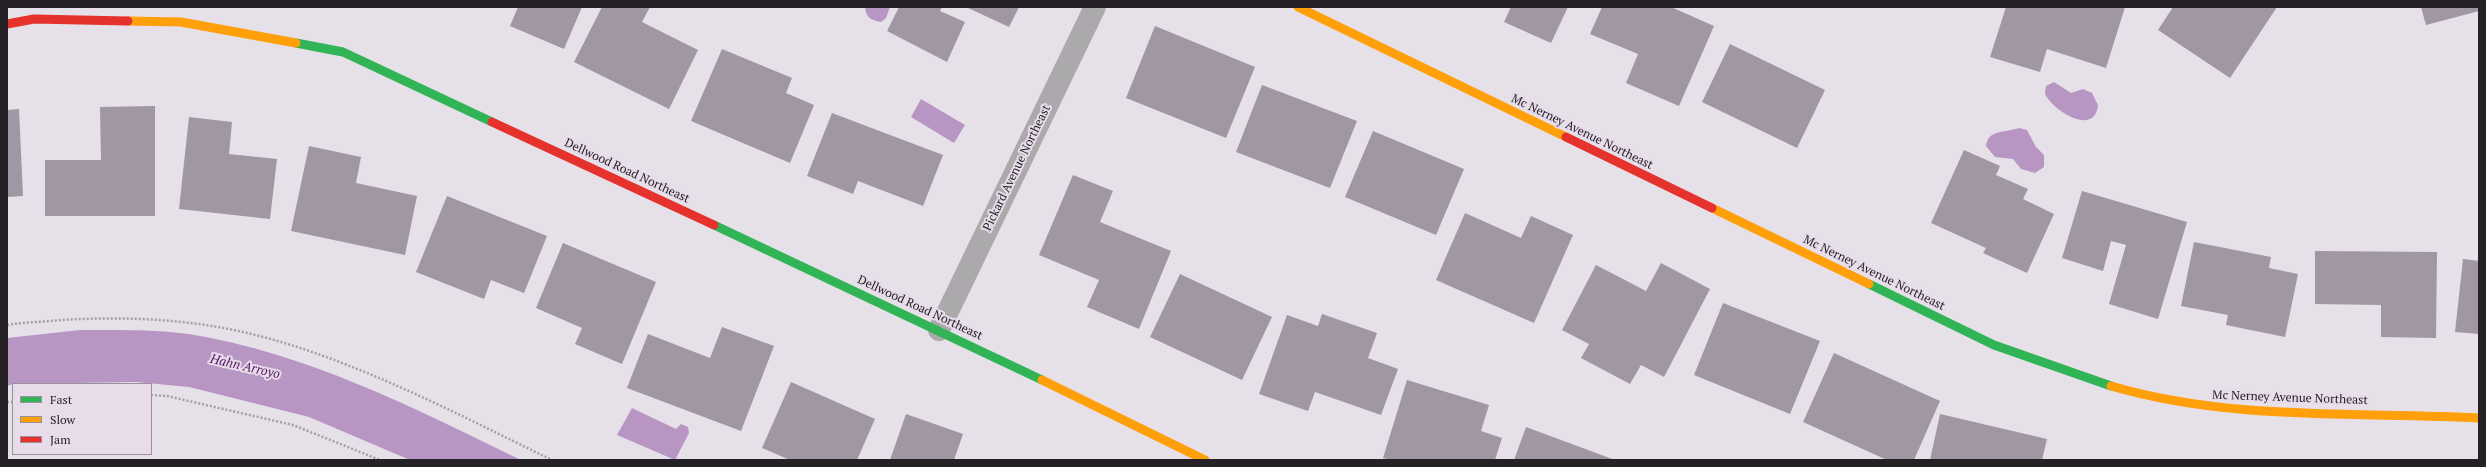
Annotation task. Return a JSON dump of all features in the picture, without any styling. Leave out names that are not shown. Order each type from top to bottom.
[{"type":"street","name":"Pickard Avenue Northeast","points":[[939,330],[1095,7]]},
{"type":"street","name":"Mc Nerney Avenue Northeast","points":[[1298,7],[1994,345],[2064,372],[2136,393],[2209,407],[2479,418]]},
{"type":"street","name":"Dellwood Road Northeast","points":[[7,24],[34,19],[181,22],[343,52],[939,330],[1205,460]]},
{"type":"path","points":[[7,325],[88,318],[152,319],[213,326],[275,341],[356,369],[449,410],[552,460]]},
{"type":"path","points":[[152,396],[167,396],[293,426],[380,460]]},
{"type":"water","points":[[865,7],[890,7],[886,18],[881,22],[870,18]]},
{"type":"water","points":[[2054,82],[2071,93],[2083,89],[2092,93],[2098,105],[2095,114],[2090,119],[2082,120],[2073,118],[2056,107],[2049,101],[2045,94],[2046,86]]},
{"type":"water","points":[[921,99],[965,125],[954,143],[911,117]]},
{"type":"water","points":[[2019,128],[2027,130],[2036,147],[2044,155],[2044,167],[2035,173],[2021,169],[2013,159],[1995,157],[1986,146],[1987,141],[1994,134]]},
{"type":"water","name":"Hahn Arroyo","points":[[80,330],[121,330],[175,332],[233,343],[276,354],[359,385],[400,402],[521,460],[410,460],[309,417],[189,387],[136,382],[12,383],[7,386],[7,338]]},
{"type":"water","points":[[632,408],[676,429],[681,424],[688,427],[689,433],[675,460],[617,435]]},
{"type":"building","points":[[518,7],[582,7],[564,49],[510,26]]},
{"type":"building","points":[[602,7],[650,7],[642,22],[698,50],[669,109],[574,62]]},
{"type":"building","points":[[899,7],[942,7],[940,11],[965,22],[947,62],[887,31]]},
{"type":"building","points":[[966,7],[1019,7],[1009,27]]},
{"type":"building","points":[[1511,7],[1568,7],[1551,43],[1504,22]]},
{"type":"building","points":[[1602,7],[1671,7],[1714,26],[1679,106],[1626,83],[1638,54],[1590,34]]},
{"type":"building","points":[[2006,7],[2125,7],[2106,68],[2047,49],[2040,72],[1990,57]]},
{"type":"building","points":[[2173,7],[2277,7],[2230,78],[2158,30]]},
{"type":"building","points":[[2421,7],[2479,7],[2479,11],[2426,25]]},
{"type":"building","points":[[1155,26],[1255,67],[1226,138],[1126,98]]},
{"type":"building","points":[[1730,44],[1825,90],[1797,148],[1702,102]]},
{"type":"building","points":[[722,49],[792,78],[786,93],[814,105],[790,163],[691,121]]},
{"type":"building","points":[[1262,85],[1357,121],[1330,188],[1236,152]]},
{"type":"building","points":[[155,106],[155,216],[45,216],[45,160],[101,160],[100,107]]},
{"type":"building","points":[[19,109],[23,196],[7,197],[7,110]]},
{"type":"building","points":[[832,113],[943,155],[923,206],[858,181],[853,194],[807,176]]},
{"type":"building","points":[[189,117],[232,122],[229,154],[277,159],[270,219],[179,209]]},
{"type":"building","points":[[1373,131],[1464,169],[1436,235],[1345,197]]},
{"type":"building","points":[[309,146],[361,157],[356,183],[417,196],[405,255],[291,231]]},
{"type":"building","points":[[1964,150],[2000,166],[1996,175],[2028,189],[2023,199],[2054,214],[2027,273],[1983,253],[1986,248],[1931,223]]},
{"type":"building","points":[[1073,175],[1113,191],[1100,222],[1171,251],[1139,329],[1087,307],[1099,280],[1039,255]]},
{"type":"building","points":[[2082,191],[2187,222],[2158,319],[2109,304],[2126,245],[2111,241],[2103,271],[2062,258]]},
{"type":"building","points":[[447,196],[547,236],[524,293],[491,280],[484,299],[416,272]]},
{"type":"building","points":[[1465,213],[1521,238],[1531,216],[1573,235],[1534,323],[1436,280]]},
{"type":"building","points":[[2194,242],[2271,257],[2269,268],[2298,274],[2285,337],[2226,325],[2228,315],[2181,306]]},
{"type":"building","points":[[563,243],[656,282],[622,364],[575,344],[582,328],[536,308]]},
{"type":"building","points":[[2315,251],[2437,252],[2436,338],[2381,337],[2381,305],[2315,304]]},
{"type":"building","points":[[2463,259],[2479,261],[2479,334],[2455,332]]},
{"type":"building","points":[[1661,263],[1710,289],[1664,377],[1641,365],[1630,384],[1581,358],[1589,344],[1562,330],[1596,265],[1646,291]]},
{"type":"building","points":[[1180,274],[1272,317],[1242,380],[1150,337]]},
{"type":"building","points":[[1723,303],[1820,341],[1790,414],[1694,375]]},
{"type":"building","points":[[1322,314],[1377,333],[1368,358],[1398,369],[1381,415],[1315,392],[1308,411],[1259,394],[1287,315],[1318,326]]},
{"type":"building","points":[[722,327],[774,346],[741,431],[627,388],[648,334],[710,358]]},
{"type":"building","points":[[1834,353],[1940,401],[1914,460],[1887,460],[1803,422]]},
{"type":"building","points":[[1407,380],[1489,405],[1481,431],[1502,438],[1495,460],[1391,460],[1383,458]]},
{"type":"building","points":[[791,382],[875,419],[857,460],[790,460],[762,448]]},
{"type":"building","points":[[906,414],[963,434],[954,460],[890,460]]},
{"type":"building","points":[[1940,414],[2047,439],[2042,460],[1930,460]]},
{"type":"building","points":[[1526,427],[1615,460],[1514,460]]},
{"type":"traffic: fast","points":[[296,43],[343,52],[492,122]]},
{"type":"traffic: fast","points":[[714,225],[1042,380]]},
{"type":"traffic: fast","points":[[1869,284],[1994,345],[2111,386]]},
{"type":"traffic: slow","points":[[1298,7],[1566,137]]},
{"type":"traffic: slow","points":[[128,21],[181,22],[296,43]]},
{"type":"traffic: slow","points":[[1712,208],[1869,284]]},
{"type":"traffic: slow","points":[[1042,380],[1205,460]]},
{"type":"traffic: slow","points":[[2111,386],[2156,397],[2202,405],[2248,410],[2294,413],[2479,418]]},
{"type":"traffic: jam","points":[[7,24],[34,19],[128,21]]},
{"type":"traffic: jam","points":[[492,122],[714,225]]},
{"type":"traffic: jam","points":[[1566,137],[1712,208]]}]
